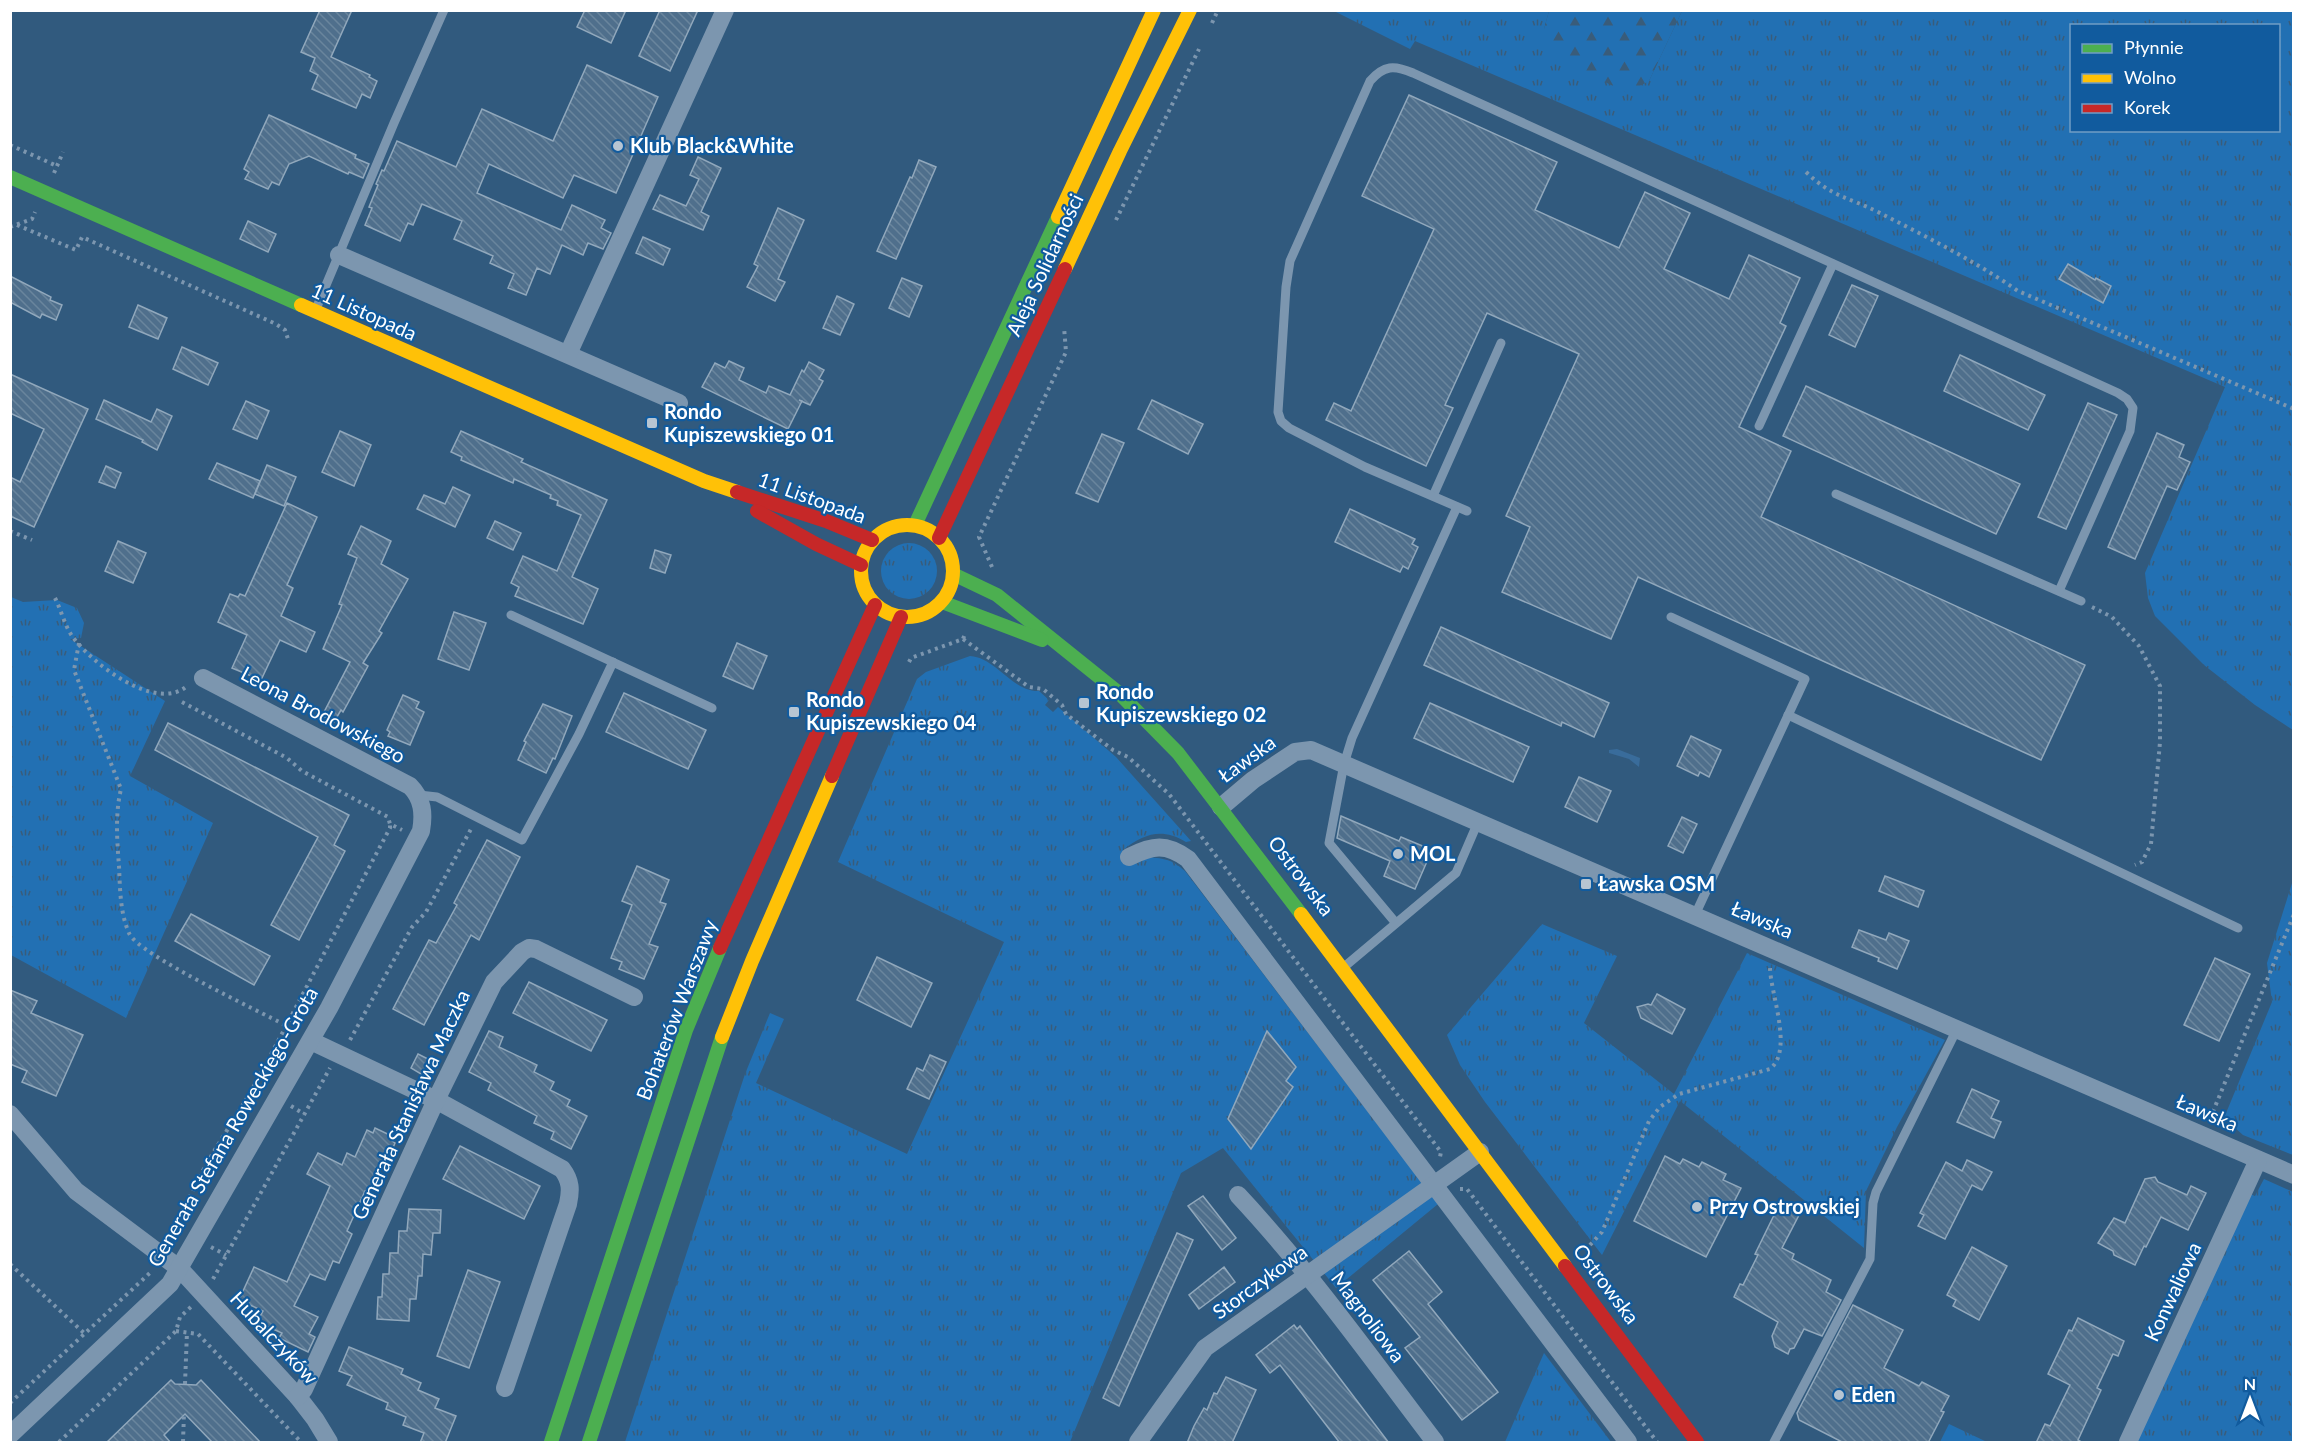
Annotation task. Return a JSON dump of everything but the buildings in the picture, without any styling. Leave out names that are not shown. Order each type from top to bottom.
[{"type":"main road","name":"Aleja Solidarności","points":[[915,525],[1154,10]]},
{"type":"main road","name":"Aleja Solidarności","points":[[939,538],[1115,162],[1190,10]]},
{"type":"main road","name":"11 Listopada","points":[[10,177],[704,481],[826,521],[872,540]]},
{"type":"main road","name":"11 Listopada","points":[[704,481],[816,544],[861,565]]},
{"type":"main road","points":[[915,525],[928,529],[939,538],[948,548],[953,574],[950,589],[942,602],[931,611],[916,617],[901,617],[887,613],[875,605],[866,593],[861,579],[861,565],[872,540],[891,527],[915,525]]},
{"type":"main road","name":"Ostrowska","points":[[953,574],[997,595],[1119,693],[1178,753],[1221,807],[1697,1443]]},
{"type":"main road","name":"Ostrowska","points":[[942,602],[1063,648]]},
{"type":"main road","name":"Bohaterów Warszawy","points":[[551,1443],[686,1030],[725,935],[875,605]]},
{"type":"main road","points":[[589,1443],[720,1043],[752,961],[901,617]]},
{"type":"street","points":[[568,354],[725,10]]},
{"type":"street","points":[[339,255],[679,403]]},
{"type":"street","name":"Leona Brodowskiego","points":[[203,678],[410,786],[419,795]]},
{"type":"street","name":"Ławska","points":[[1221,807],[1248,784],[1295,752],[1311,750],[2294,1176]]},
{"type":"street","name":"Generała Stefana Roweckiego-Grota","points":[[10,1435],[170,1284],[180,1269],[310,1041],[417,838],[423,817],[419,795]]},
{"type":"street","points":[[1129,857],[1143,850],[1160,847],[1175,850],[1188,859],[1628,1443]]},
{"type":"street","name":"Generała Stanisława Maczka","points":[[298,1397],[309,1378],[436,1100],[494,982],[522,952],[529,948],[536,949],[634,998]]},
{"type":"street","points":[[310,1041],[436,1100],[562,1169],[568,1178],[571,1193],[568,1204],[505,1388]]},
{"type":"street","name":"Hubalczyków","points":[[10,1114],[76,1191],[180,1269],[298,1397],[315,1419],[329,1443]]},
{"type":"street","points":[[1434,1184],[1480,1152]]},
{"type":"street","name":"Konwaliowa","points":[[2128,1443],[2258,1160]]},
{"type":"street","name":"Storczykowa","points":[[1138,1443],[1205,1348],[1434,1184]]},
{"type":"street","name":"Magnoliowa","points":[[1238,1195],[1308,1275],[1435,1443]]},
{"type":"lane","points":[[315,312],[444,10]]},
{"type":"lane","points":[[1467,511],[1365,467],[1289,428],[1281,421],[1278,412],[1286,277],[1290,261],[1370,81],[1377,73],[1398,67],[2127,399],[2133,408],[2130,431],[2059,591]]},
{"type":"lane","points":[[1759,426],[1833,264]]},
{"type":"lane","points":[[1433,496],[1501,343]]},
{"type":"lane","points":[[1836,494],[2081,601]]},
{"type":"lane","points":[[1395,922],[1329,843],[1344,764],[1352,738],[1457,507]]},
{"type":"lane","points":[[511,615],[712,708]]},
{"type":"lane","points":[[1671,617],[1805,679],[1695,915]]},
{"type":"lane","points":[[419,795],[437,797],[522,840],[579,734],[613,662]]},
{"type":"lane","points":[[1788,715],[2238,928]]},
{"type":"lane","points":[[1342,969],[1395,922],[1456,873],[1478,822]]},
{"type":"lane","points":[[1774,1443],[1869,1259],[1873,1203],[1876,1192],[1957,1029]]},
{"type":"path","points":[[1208,32],[1218,10]]},
{"type":"path","points":[[1115,222],[1203,42]]},
{"type":"path","points":[[10,145],[57,166]]},
{"type":"path","points":[[1806,172],[1822,187],[1843,199],[1877,212],[1998,277],[2019,291],[2294,409]]},
{"type":"path","points":[[10,228],[32,219]]},
{"type":"path","points":[[17,225],[76,250],[82,237],[276,324],[285,330],[289,342]]},
{"type":"path","points":[[986,589],[994,573],[979,537],[1066,352],[1064,328],[1069,317]]},
{"type":"path","points":[[10,531],[32,540]]},
{"type":"path","points":[[55,598],[72,636],[101,666],[138,689],[163,694],[180,692],[191,683],[203,678]]},
{"type":"path","points":[[2081,601],[2112,617],[2139,646],[2160,686],[2160,742],[2151,844],[2142,862],[2121,873]]},
{"type":"path","points":[[908,664],[911,658],[963,639],[974,614]]},
{"type":"path","points":[[79,643],[74,670],[121,789],[117,803],[120,897],[129,935],[138,945],[162,961],[285,1025]]},
{"type":"path","points":[[179,1231],[184,1209],[194,1189],[254,1085],[385,839],[390,824],[388,817],[302,771],[287,758],[182,702]]},
{"type":"path","points":[[59,1443],[176,1331],[180,1317],[203,1294],[334,1061],[342,1055],[412,927],[426,912],[477,817]]},
{"type":"path","points":[[390,824],[417,838]]},
{"type":"path","points":[[2203,1136],[2294,914]]},
{"type":"path","points":[[1590,1245],[1602,1232],[1649,1121],[1660,1107],[1679,1094],[1770,1070],[1775,1065],[1779,1056],[1780,1016],[1770,970],[1774,950]]},
{"type":"path","points":[[1456,1189],[1467,1189],[1474,1197],[1657,1443]]},
{"type":"path","points":[[10,1403],[153,1270],[163,1256]]},
{"type":"path","points":[[10,1264],[85,1334]]},
{"type":"path","points":[[176,1331],[198,1334],[301,1443]]},
{"type":"path","points":[[185,1384],[187,1332]]},
{"type":"path","points":[[183,1443],[184,1413]]},
{"type":"green space","points":[[1549,10],[1682,11],[1649,81],[1627,93],[1547,53],[1544,29]]},
{"type":"green space","points":[[1334,11],[1549,11],[1544,29],[1649,81],[1682,11],[2293,11],[2293,730],[2255,705],[2204,665],[2155,616],[2148,598],[2145,573],[2225,387],[1415,41],[1410,49]]},
{"type":"green space","points":[[904,543],[914,543],[929,551],[935,560],[937,571],[935,582],[929,591],[914,599],[904,599],[893,594],[886,587],[881,576],[881,566],[886,555],[893,548]]},
{"type":"green space","points":[[11,597],[23,602],[57,600],[77,608],[84,623],[81,638],[70,639],[165,701],[130,776],[213,823],[126,1018],[11,955]]},
{"type":"green space","points":[[970,656],[988,662],[1021,686],[1039,691],[1049,700],[1045,705],[1053,712],[1058,707],[1116,757],[1191,841],[1186,842],[1169,835],[1154,834],[1146,836],[1123,850],[1168,860],[1185,871],[1438,1204],[1336,1288],[1223,1148],[1181,1173],[1070,1442],[625,1442],[745,1074],[770,1013],[784,1019],[756,1083],[907,1154],[1004,942],[838,862],[917,679],[926,672]]},
{"type":"green space","points":[[2293,880],[2294,1155],[2243,1135],[2224,1118],[2272,1002],[2267,963]]},
{"type":"green space","points":[[1542,924],[1617,956],[1584,1023],[1674,1094],[1747,953],[1945,1040],[1897,1127],[1866,1191],[1864,1248],[1680,1101],[1602,1255],[1485,1102],[1460,1065],[1447,1035]]},
{"type":"green space","points":[[2264,1179],[2293,1192],[2293,1442],[2128,1442],[2245,1191],[2255,1196]]},
{"type":"green space","points":[[1544,1353],[1611,1442],[1505,1442]]},
{"type":"green space","points":[[1949,1424],[1987,1442],[1940,1442]]},
{"type":"shaded area","points":[[1617,749],[1640,758],[1639,767],[1629,759],[1609,753],[1609,750]]},
{"type":"traffic: fast","points":[[10,177],[301,305]]},
{"type":"traffic: fast","points":[[915,525],[1058,217]]},
{"type":"traffic: fast","points":[[953,574],[997,595],[1119,693],[1178,753],[1301,914]]},
{"type":"traffic: fast","points":[[942,602],[1042,640]]},
{"type":"traffic: fast","points":[[551,1442],[686,1030],[720,948]]},
{"type":"traffic: fast","points":[[589,1442],[722,1037]]},
{"type":"traffic: slow","points":[[1058,217],[1154,10]]},
{"type":"traffic: slow","points":[[1065,269],[1190,10]]},
{"type":"traffic: slow","points":[[301,305],[704,481],[737,492]]},
{"type":"traffic: slow","points":[[907,525],[925,528],[940,538],[950,553],[953,571],[950,589],[940,604],[925,614],[907,617],[889,614],[874,604],[864,589],[861,571],[864,553],[874,538],[889,528],[907,525]]},
{"type":"traffic: slow","points":[[722,1037],[752,961],[832,776]]},
{"type":"traffic: slow","points":[[1301,914],[1565,1266]]},
{"type":"traffic: jam","points":[[939,538],[1065,269]]},
{"type":"traffic: jam","points":[[737,492],[826,521],[872,540]]},
{"type":"traffic: jam","points":[[757,511],[816,544],[861,565]]},
{"type":"traffic: jam","points":[[720,948],[875,605]]},
{"type":"traffic: jam","points":[[832,776],[901,617]]},
{"type":"traffic: jam","points":[[1565,1266],[1697,1442]]},
{"type":"place","name":"Klub Black&White","points":[[618,146]]},
{"type":"place","name":"Rondo Kupiszewskiego 01","points":[[652,423]]},
{"type":"place","name":"Rondo Kupiszewskiego 02","points":[[1084,703]]},
{"type":"place","name":"Rondo Kupiszewskiego 04","points":[[794,712]]},
{"type":"place","name":"MOL","points":[[1398,854]]},
{"type":"place","name":"Ławska OSM","points":[[1586,884]]},
{"type":"place","name":"Przy Ostrowskiej","points":[[1697,1207]]},
{"type":"place","name":"Eden","points":[[1839,1395]]}]
